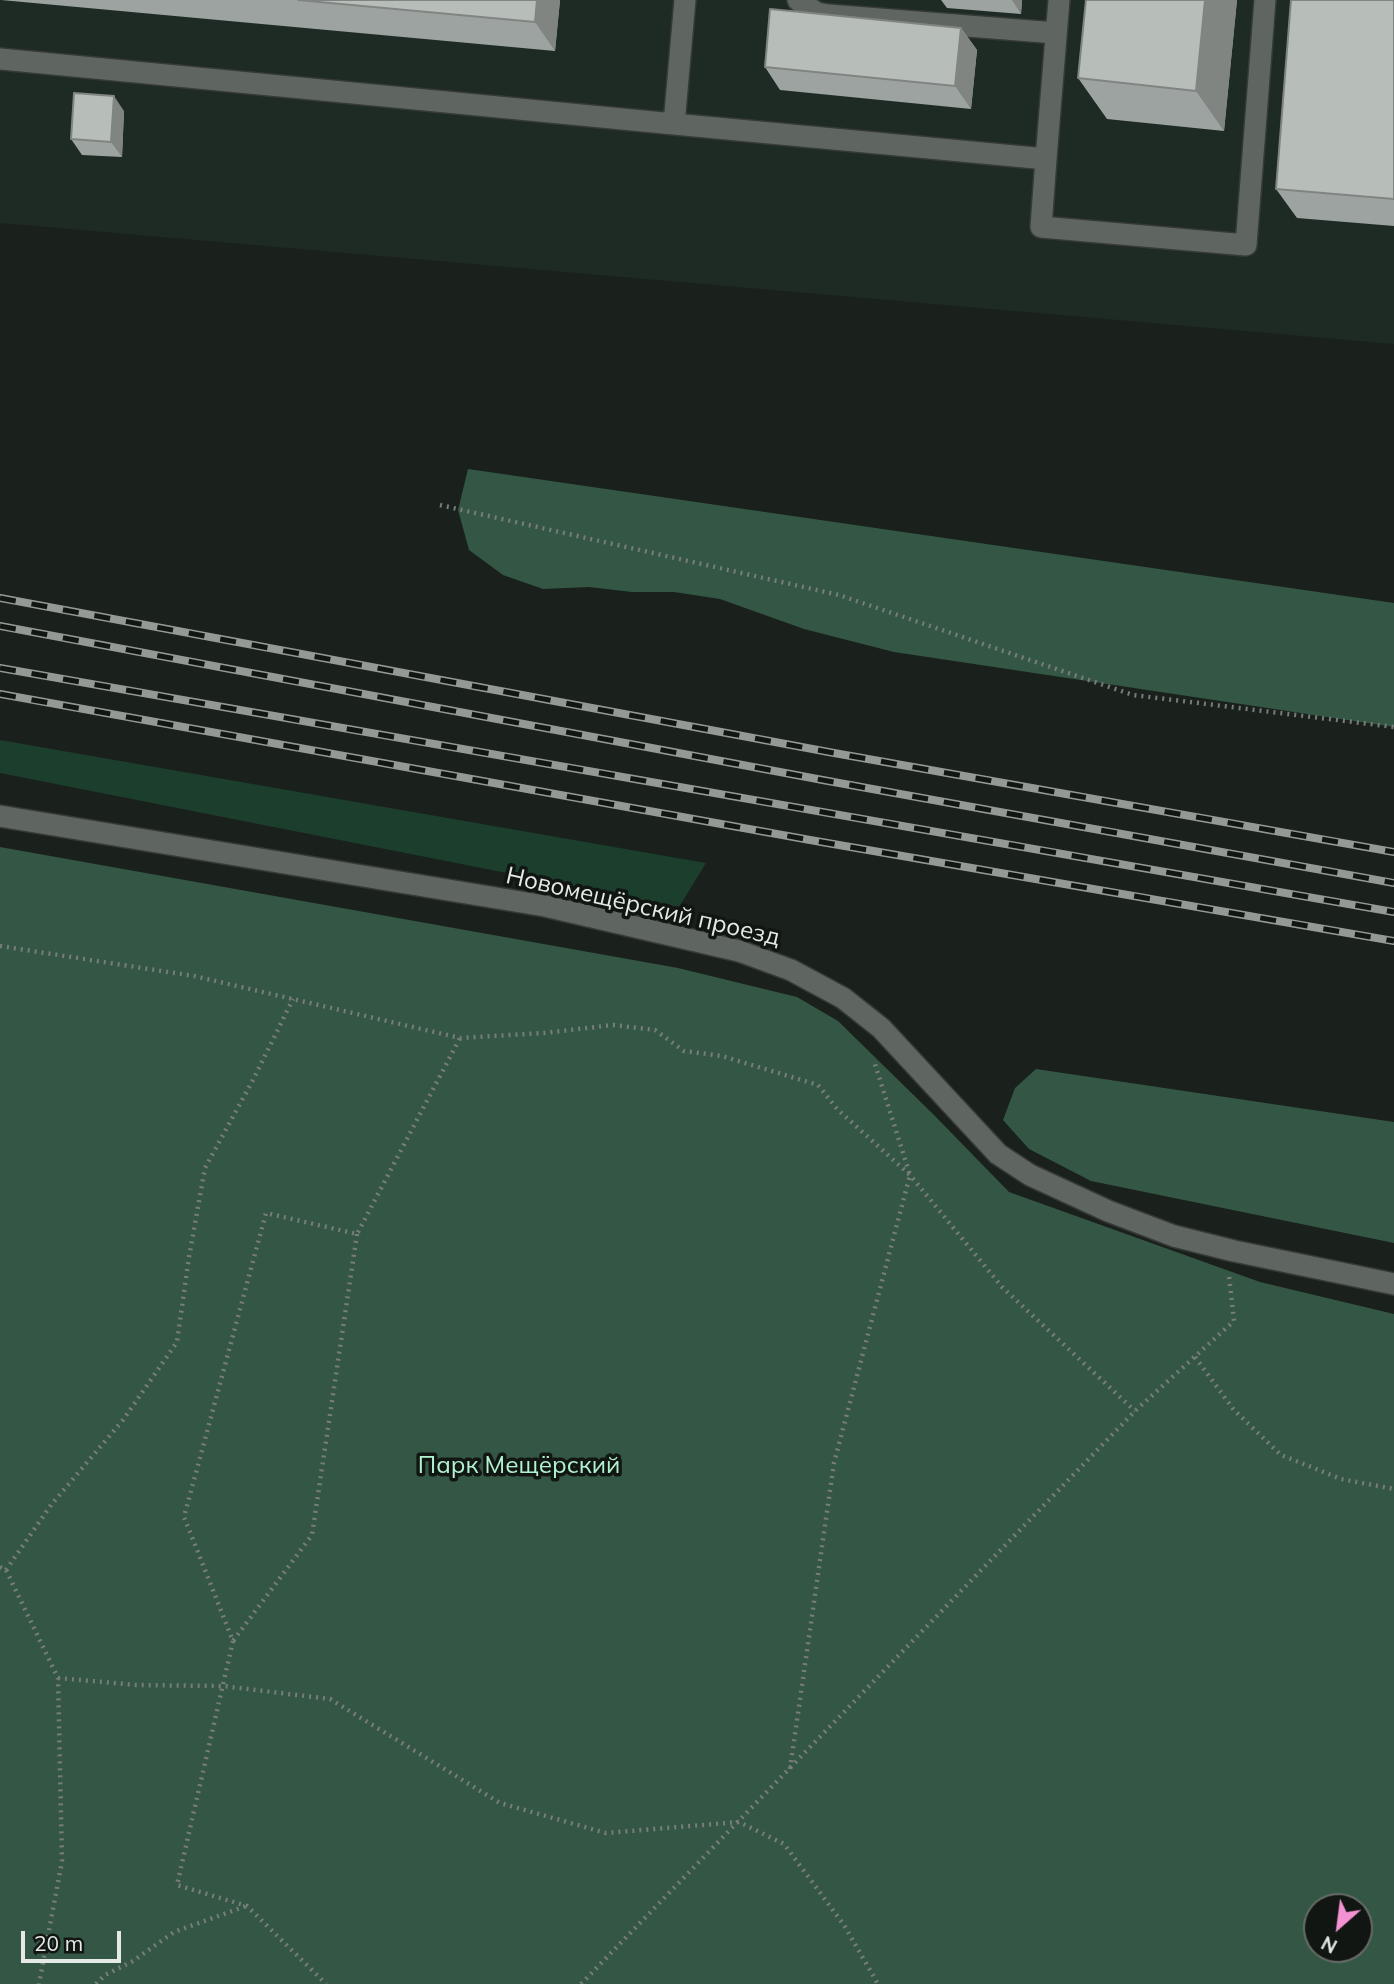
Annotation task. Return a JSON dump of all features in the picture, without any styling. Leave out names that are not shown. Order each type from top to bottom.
[{"type":"street","points":[[674,124],[685,0]]},
{"type":"street","points":[[798,0],[817,13],[829,15],[1056,33]]},
{"type":"street","points":[[1059,0],[1041,227],[1246,245],[1265,0]]},
{"type":"street","points":[[0,60],[1046,159]]},
{"type":"street","name":"Новомещёрский проезд","points":[[0,816],[545,906],[739,951],[791,970],[843,998],[881,1028],[998,1154],[1030,1175],[1108,1211],[1174,1236],[1394,1284]]},
{"type":"path","points":[[440,505],[839,594],[1133,695],[1394,727]]},
{"type":"path","points":[[0,946],[194,976],[460,1038],[544,1034],[613,1025],[655,1030],[684,1051],[722,1056],[818,1085],[837,1109],[910,1175],[1002,1287],[1135,1411]]},
{"type":"path","points":[[6,1570],[51,1505],[123,1420],[177,1342],[205,1168],[254,1079],[293,999]]},
{"type":"path","points":[[790,1769],[834,1463],[910,1175],[870,1051],[881,1028]]},
{"type":"path","points":[[326,1984],[247,1906],[177,1885],[233,1641],[312,1535],[358,1234],[460,1038]]},
{"type":"path","points":[[233,1641],[184,1517],[266,1213],[358,1234]]},
{"type":"path","points":[[582,1984],[1135,1411],[1234,1321],[1229,1271],[1234,1251]]},
{"type":"path","points":[[1195,1357],[1234,1410],[1280,1455],[1341,1479],[1394,1489]]},
{"type":"path","points":[[0,1567],[6,1570],[58,1678],[62,1861],[39,1984]]},
{"type":"path","points":[[58,1678],[136,1685],[223,1686],[330,1699],[500,1803],[606,1833],[739,1822],[784,1844],[844,1925],[878,1984]]},
{"type":"path","points":[[96,1984],[105,1975],[133,1961],[174,1932],[247,1906]]},
{"type":"shaded area","points":[[0,0],[1394,0],[1394,344],[0,223]]},
{"type":"green space","points":[[468,469],[1394,603],[1394,727],[894,652],[804,629],[720,599],[674,592],[632,592],[589,587],[543,589],[503,575],[469,550],[458,510]]},
{"type":"green space","points":[[0,740],[706,863],[679,907],[0,773]]},
{"type":"green space","name":"Парк Мещёрский","points":[[0,847],[678,968],[797,997],[838,1021],[1009,1192],[1260,1282],[1394,1314],[1394,1984],[0,1984]]},
{"type":"green space","points":[[1036,1069],[1394,1122],[1394,1243],[1091,1181],[1029,1149],[1003,1120],[1015,1088]]},
{"type":"building","points":[[298,0],[537,0],[535,22]]},
{"type":"building","points":[[1086,0],[1205,0],[1196,91],[1078,78]]},
{"type":"building","points":[[1291,0],[1394,0],[1394,199],[1276,189]]},
{"type":"building","points":[[770,9],[961,28],[955,86],[765,67]]},
{"type":"building","points":[[74,93],[114,96],[111,142],[71,139]]},
{"type":"railway","points":[[0,598],[834,753],[1394,852]]},
{"type":"railway","points":[[0,626],[828,781],[1394,883]]},
{"type":"railway","points":[[0,668],[1394,912]]},
{"type":"railway","points":[[0,694],[810,840],[1394,941]]}]
